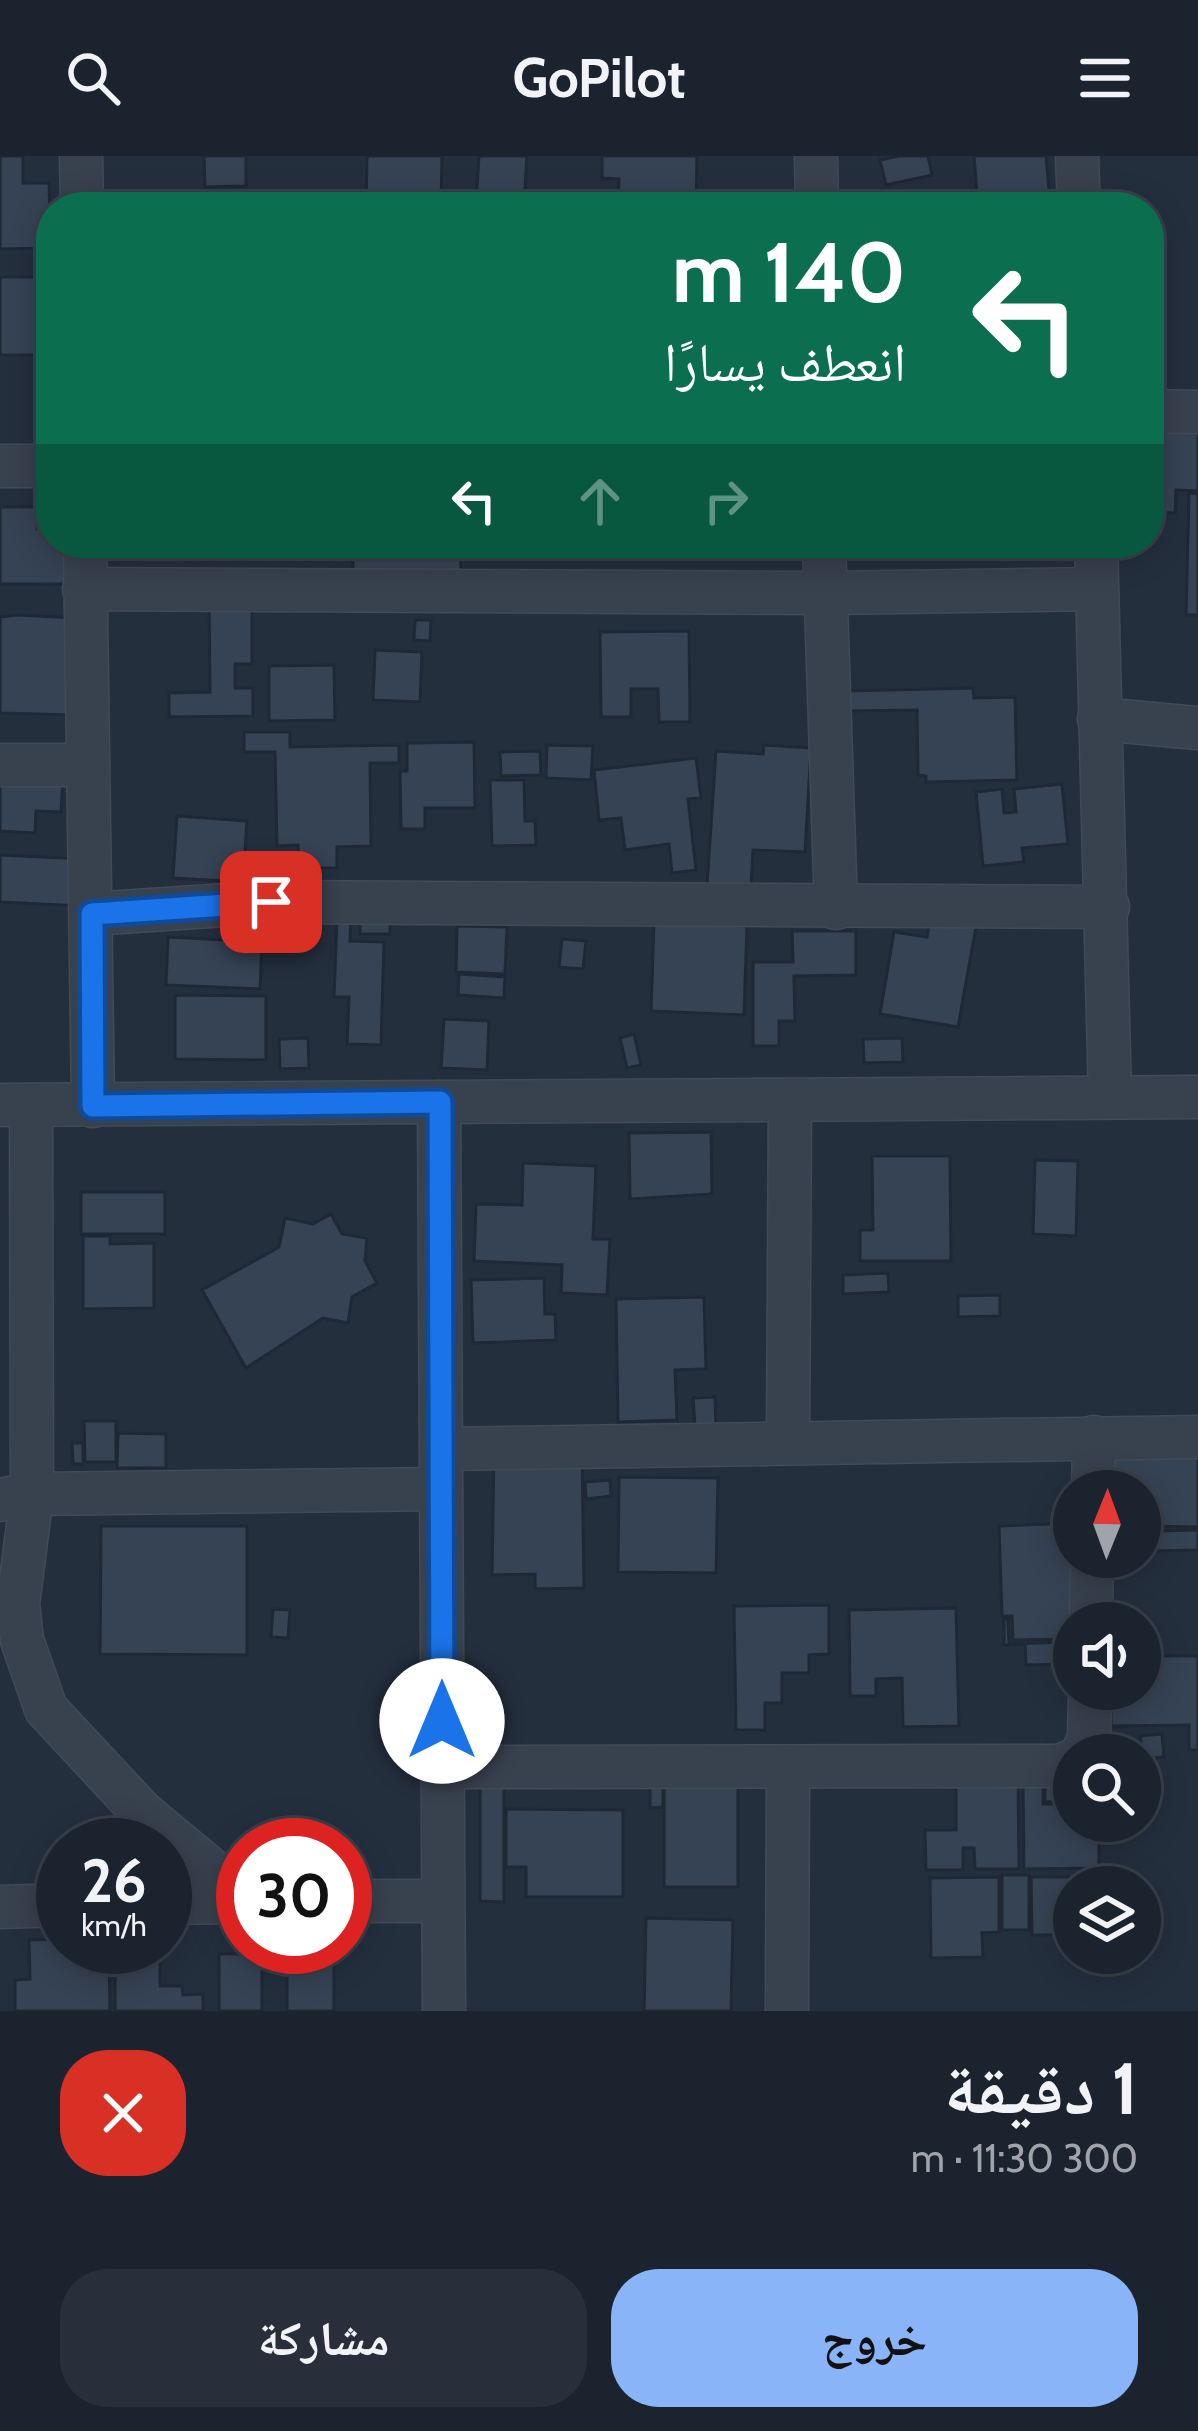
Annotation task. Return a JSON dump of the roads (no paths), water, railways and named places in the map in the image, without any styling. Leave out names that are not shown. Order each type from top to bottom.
[{"type":"street","points":[[81,156],[82,192]]},
{"type":"street","points":[[816,156],[817,192]]},
{"type":"street","points":[[1077,156],[1078,192]]},
{"type":"street","points":[[1164,411],[1198,412]]},
{"type":"street","points":[[0,466],[36,466]]},
{"type":"street","points":[[85,558],[93,1106]]},
{"type":"street","points":[[824,558],[836,908]]},
{"type":"street","points":[[1096,558],[1110,1096]]},
{"type":"street","points":[[84,589],[825,593],[1097,589]]},
{"type":"street","points":[[1099,719],[1198,728]]},
{"type":"street","points":[[0,765],[85,765]]},
{"type":"street","points":[[92,914],[271,902],[1108,907]]},
{"type":"street","points":[[216,1876],[142,1812],[46,1709],[22,1640],[16,1497],[16,1105],[1198,1097]]},
{"type":"street","points":[[788,1443],[790,1100]]},
{"type":"street","points":[[440,1102],[444,2011]]},
{"type":"street","points":[[1093,1470],[1094,1437]]},
{"type":"street","points":[[16,1497],[788,1443],[1198,1437]]},
{"type":"street","points":[[443,1767],[1053,1766]]},
{"type":"street","points":[[788,1769],[788,2011]]},
{"type":"street","points":[[372,1901],[443,1901]]},
{"type":"street","points":[[0,1906],[36,1905]]}]
